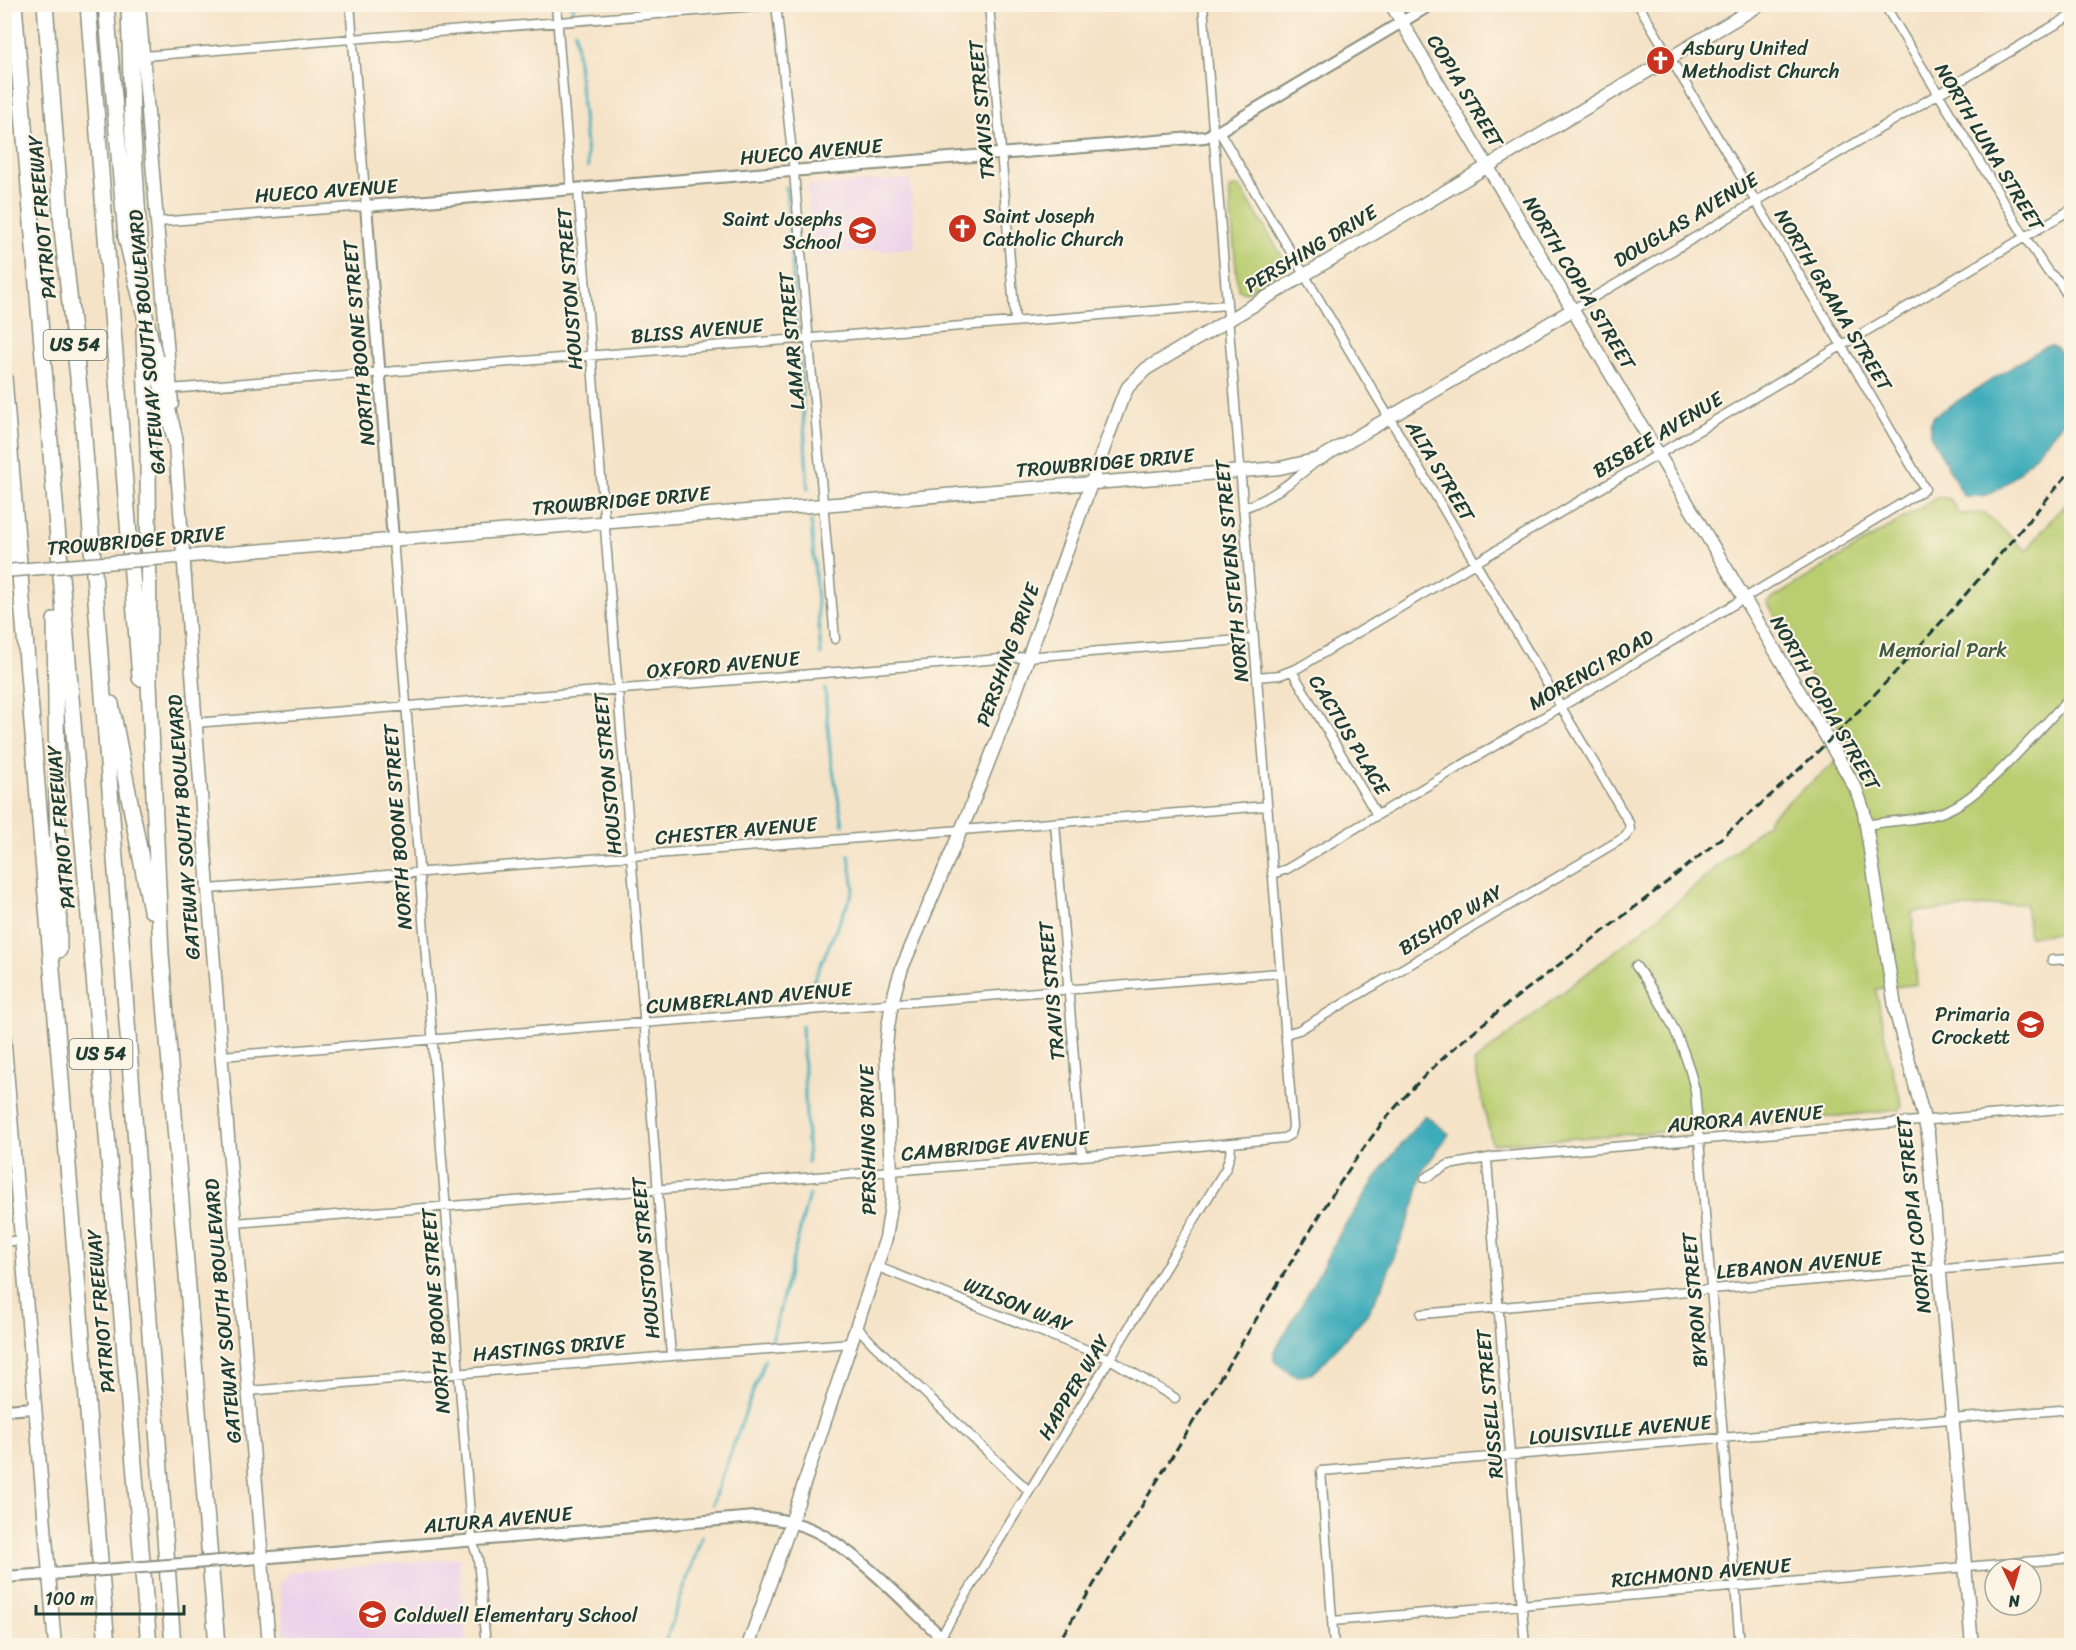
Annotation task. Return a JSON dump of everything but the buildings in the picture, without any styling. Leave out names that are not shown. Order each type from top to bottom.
[{"type":"highway","name":"PATRIOT FREEWAY","points":[[14,4],[149,1646]]},
{"type":"highway","name":"PATRIOT FREEWAY","points":[[45,4],[63,239],[83,423],[173,1646]]},
{"type":"highway","points":[[88,4],[135,626],[155,833]]},
{"type":"highway","points":[[106,4],[126,237],[175,439]]},
{"type":"highway","points":[[129,4],[132,119],[147,380],[149,683],[161,954],[217,1646]]},
{"type":"highway","points":[[4,378],[107,1646]]},
{"type":"highway","points":[[52,462],[46,488],[57,675],[59,954],[59,966],[52,982]]},
{"type":"highway","points":[[4,520],[13,602],[23,618]]},
{"type":"highway","points":[[102,686],[112,705],[141,864],[161,954]]},
{"type":"main road","name":"GATEWAY SOUTH BOULEVARD","points":[[139,4],[269,1646]]},
{"type":"main road","name":"COPIA STREET","points":[[1391,4],[1488,167]]},
{"type":"main road","name":"PERSHING DRIVE","points":[[748,1646],[878,1267],[890,1221],[892,1171],[886,1047],[892,1003],[902,968],[961,829],[1028,657],[1121,401],[1136,377],[1146,369],[1761,4]]},
{"type":"main road","name":"NORTH COPIA STREET","points":[[1488,167],[1850,777],[1859,798],[1867,825],[1896,1013],[1926,1120],[1941,1270],[1972,1646]]},
{"type":"main road","name":"DOUGLAS AVENUE","points":[[1240,471],[1280,468],[1319,459],[1572,310]]},
{"type":"main road","name":"TROWBRIDGE DRIVE","points":[[4,571],[1240,471]]},
{"type":"main road","points":[[4,1034],[55,1646]]},
{"type":"street","name":"NORTH BOONE STREET","points":[[350,4],[472,1540],[478,1559],[486,1646]]},
{"type":"street","name":"HOUSTON STREET","points":[[556,4],[591,356],[671,1356]]},
{"type":"street","points":[[144,56],[781,4]]},
{"type":"street","name":"TRAVIS STREET","points":[[989,4],[1016,321]]},
{"type":"street","name":"NORTH STEVENS STREET","points":[[1203,4],[1216,133],[1228,321],[1293,1127],[1291,1134]]},
{"type":"street","name":"HUECO AVENUE","points":[[157,222],[1194,139],[1216,133],[1432,4]]},
{"type":"street","name":"NORTH GRAMA STREET","points":[[1638,4],[1925,489]]},
{"type":"street","name":"NORTH LUNA STREET","points":[[1884,4],[2025,237],[2048,272],[2058,280],[2072,303]]},
{"type":"street","name":"LAMAR STREET","points":[[776,5],[794,172],[835,639]]},
{"type":"street","name":"DOUGLAS AVENUE","points":[[1572,310],[2072,15]]},
{"type":"street","name":"ALTA STREET","points":[[1216,133],[1390,418],[1629,823],[1630,830]]},
{"type":"street","name":"BISBEE AVENUE","points":[[1257,677],[1280,675],[1292,671],[2072,209]]},
{"type":"street","name":"BLISS AVENUE","points":[[170,389],[1227,305]]},
{"type":"street","name":"DOUGLAS AVENUE","points":[[1243,508],[1292,482],[1319,459]]},
{"type":"street","name":"MORENCI ROAD","points":[[1272,874],[1287,869],[1744,600],[1925,489]]},
{"type":"street","name":"OXFORD AVENUE","points":[[195,723],[1254,639]]},
{"type":"street","name":"CACTUS PLACE","points":[[1292,671],[1377,814]]},
{"type":"street","points":[[1867,825],[1930,816],[1950,809],[1980,789],[2072,695]]},
{"type":"street","name":"CHESTER AVENUE","points":[[208,889],[1267,806]]},
{"type":"street","name":"TRAVIS STREET","points":[[1055,823],[1082,1156]]},
{"type":"street","name":"BISHOP WAY","points":[[1285,1034],[1299,1030],[1625,837],[1630,830]]},
{"type":"street","points":[[2052,960],[2072,958]]},
{"type":"street","name":"BYRON STREET","points":[[1636,966],[1654,990],[1682,1043],[1695,1090],[1740,1646]]},
{"type":"street","name":"CUMBERLAND AVENUE","points":[[221,1056],[1280,973]]},
{"type":"street","name":"AURORA AVENUE","points":[[1425,1178],[1448,1165],[1494,1157],[2072,1108]]},
{"type":"street","name":"CAMBRIDGE AVENUE","points":[[235,1223],[1082,1156],[1284,1138],[1291,1134]]},
{"type":"street","name":"HAPPER WAY","points":[[938,1641],[1226,1168],[1231,1143]]},
{"type":"street","name":"RUSSELL STREET","points":[[1486,1160],[1526,1646]]},
{"type":"street","points":[[4,1242],[21,1240]]},
{"type":"street","name":"LEBANON AVENUE","points":[[1421,1314],[2072,1258]]},
{"type":"street","name":"WILSON WAY","points":[[878,1267],[1110,1359],[1175,1398]]},
{"type":"street","points":[[857,1327],[1029,1491]]},
{"type":"street","name":"HASTINGS DRIVE","points":[[248,1390],[852,1343]]},
{"type":"street","points":[[4,1410],[34,1408]]},
{"type":"street","name":"LOUISVILLE AVENUE","points":[[1332,1621],[1321,1471],[2072,1409]]},
{"type":"street","name":"ALTURA AVENUE","points":[[4,1577],[755,1517],[771,1518],[824,1536],[842,1548],[867,1567],[938,1641],[951,1646]]},
{"type":"street","name":"RICHMOND AVENUE","points":[[1332,1621],[2072,1558]]},
{"type":"street","points":[[1332,1621],[1334,1646]]},
{"type":"shaded area","name":"Saint Josephs School","points":[[910,179],[915,248],[814,255],[807,186]]},
{"type":"shaded area","name":"Coldwell Elementary School","points":[[459,1558],[466,1645],[285,1645],[280,1584],[291,1572]]},
{"type":"green space","points":[[1240,187],[1287,264],[1287,267],[1247,292],[1238,290],[1229,188]]},
{"type":"green space","name":"Memorial Park","points":[[1938,497],[1950,499],[1959,514],[1985,513],[2026,551],[2056,514],[2071,500],[2071,932],[2029,936],[2025,903],[1912,912],[1917,984],[1876,989],[1889,1058],[1902,1105],[1899,1110],[1717,1128],[1492,1144],[1474,1062],[1675,904],[1768,822],[1768,818],[1852,749],[1767,602]]},
{"type":"water","points":[[2044,347],[2057,348],[2071,373],[2071,413],[2036,454],[2007,483],[1989,494],[1964,496],[1930,434],[1930,424],[1934,416]]},
{"type":"water","points":[[1425,1115],[1449,1134],[1423,1170],[1415,1203],[1383,1285],[1367,1314],[1317,1370],[1299,1376],[1290,1373],[1274,1361],[1274,1352],[1342,1230],[1384,1166]]},
{"type":"waterway","points":[[573,4],[573,12]]},
{"type":"waterway","points":[[575,31],[588,167]]},
{"type":"waterway","points":[[786,187],[797,328]]},
{"type":"waterway","points":[[799,347],[808,489]]},
{"type":"waterway","points":[[811,521],[821,655]]},
{"type":"waterway","points":[[825,689],[830,753],[843,825]]},
{"type":"waterway","points":[[808,993],[854,889],[849,855]]},
{"type":"waterway","points":[[802,1026],[808,1162]]},
{"type":"waterway","points":[[772,1340],[809,1194]]},
{"type":"waterway","points":[[712,1504],[765,1359]]},
{"type":"waterway","points":[[664,1646],[702,1536]]},
{"type":"railway","points":[[1056,1646],[1334,1192],[1391,1112],[1465,1038],[1674,877],[1786,782],[1914,653],[2072,469]]},
{"type":"place","name":"Asbury United Methodist Church","points":[[1661,60]]},
{"type":"place","name":"Saint Joseph Catholic Church","points":[[962,228]]},
{"type":"place","name":"Saint Josephs School","points":[[863,230]]},
{"type":"place","name":"Primaria Crockett","points":[[2031,1025]]},
{"type":"place","name":"Coldwell Elementary School","points":[[373,1615]]}]
